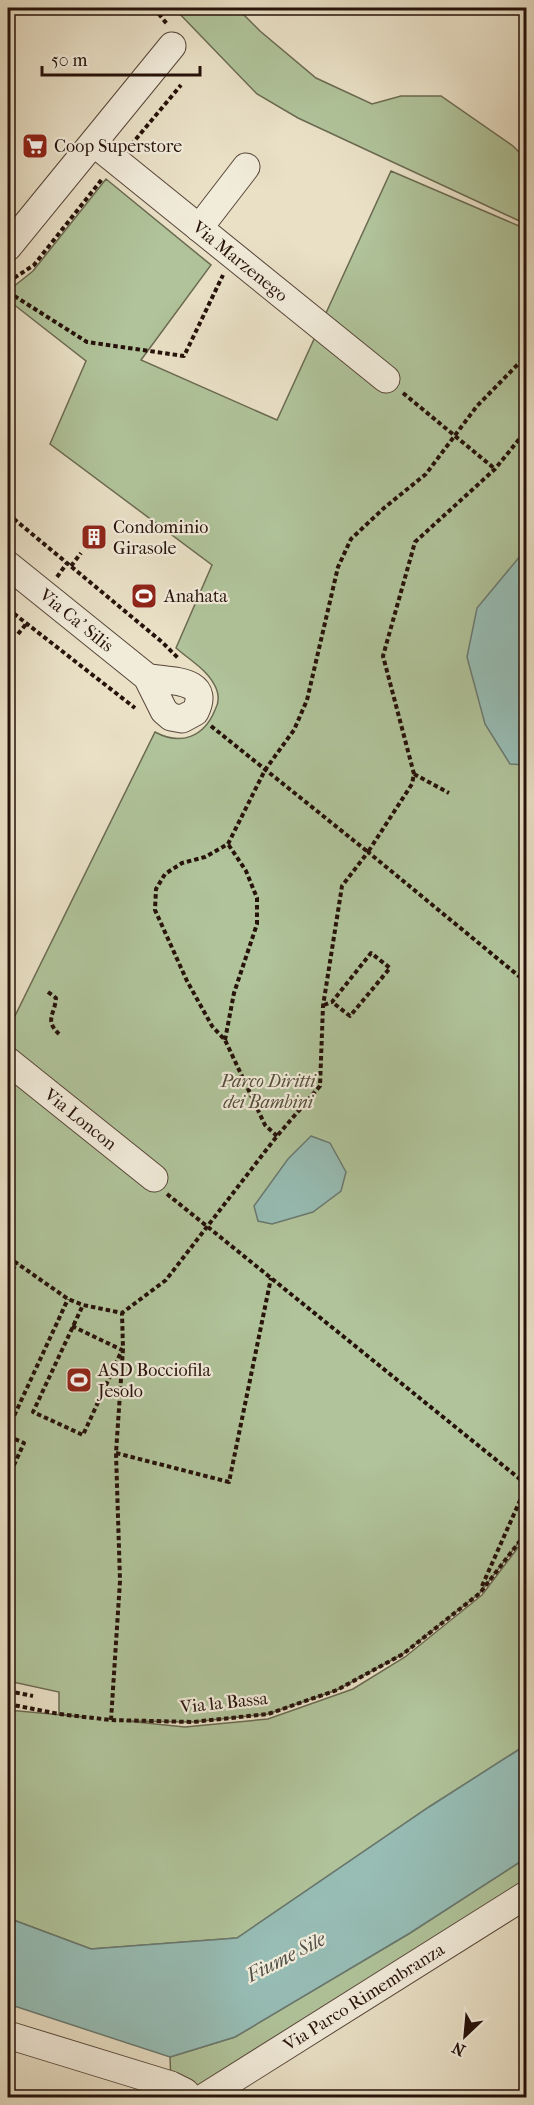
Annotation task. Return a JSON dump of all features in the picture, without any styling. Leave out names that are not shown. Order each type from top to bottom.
[{"type":"street","points":[[8,247],[172,46]]},
{"type":"street","name":"Via Marzenego","points":[[94,143],[111,168],[198,228],[391,383]]},
{"type":"street","points":[[198,228],[246,167]]},
{"type":"street","name":"Via Ca' Silis","points":[[8,564],[147,677]]},
{"type":"street","name":"Via Loncon","points":[[8,1061],[159,1185]]},
{"type":"street","name":"Via Parco Rimembranza","points":[[203,2097],[526,1895]]},
{"type":"street","points":[[8,2035],[171,2085],[190,2097]]},
{"type":"path","points":[[8,282],[34,265],[181,85]]},
{"type":"path","points":[[8,292],[87,342],[184,356],[233,256]]},
{"type":"path","points":[[277,1136],[265,1125],[225,1040],[212,1026],[187,981],[155,910],[156,889],[165,874],[182,863],[205,857],[228,844],[265,770],[294,730],[307,700],[338,567],[351,539],[384,508],[426,474],[477,406],[526,356]]},
{"type":"path","points":[[391,383],[495,469]]},
{"type":"path","points":[[8,1257],[68,1299],[83,1305],[122,1313],[166,1280],[277,1136],[320,1086],[323,1006],[342,885],[368,852],[412,784],[414,774],[383,656],[416,542],[495,469],[520,437],[526,433]]},
{"type":"path","points":[[8,514],[183,662]]},
{"type":"path","points":[[71,566],[81,553]]},
{"type":"path","points":[[8,609],[139,711]]},
{"type":"path","points":[[18,634],[26,624]]},
{"type":"path","points":[[204,720],[526,982]]},
{"type":"path","points":[[414,774],[449,793]]},
{"type":"path","points":[[225,1040],[234,993],[257,924],[257,898],[246,871],[228,844]]},
{"type":"path","points":[[323,1006],[332,1002],[371,953],[390,968],[350,1016],[332,1002]]},
{"type":"path","points":[[48,992],[56,998],[51,1020],[52,1028],[59,1034]]},
{"type":"path","points":[[159,1185],[207,1227],[526,1485],[480,1593]]},
{"type":"path","points":[[8,1276],[16,1263]]},
{"type":"path","points":[[116,1453],[229,1482],[271,1278]]},
{"type":"path","points":[[8,1297],[13,1316],[8,1334]]},
{"type":"path","points":[[8,1429],[68,1299]]},
{"type":"path","points":[[83,1305],[33,1412],[83,1435],[123,1350]]},
{"type":"path","points":[[111,1720],[120,1581],[116,1453],[123,1350],[122,1313]]},
{"type":"path","points":[[72,1326],[123,1350]]},
{"type":"path","points":[[8,1436],[24,1443],[8,1478]]},
{"type":"path","name":"Via la Bassa","points":[[8,1704],[59,1714],[111,1720],[193,1722],[268,1714],[337,1690],[403,1654],[480,1593],[526,1533]]},
{"type":"path","points":[[8,1690],[33,1696]]},
{"type":"green space","points":[[174,8],[237,8],[260,31],[316,78],[372,104],[401,96],[441,96],[513,146],[526,159],[526,224],[298,118],[257,94]]},
{"type":"green space","name":"Parco Diritti dei Bambini","points":[[391,171],[526,229],[526,1533],[480,1593],[403,1654],[337,1690],[268,1714],[193,1722],[126,1721],[185,1727],[268,1719],[353,1689],[405,1657],[482,1595],[526,1537],[526,1745],[429,1807],[237,1938],[91,1949],[8,1918],[8,1710],[84,1717],[59,1714],[59,1692],[8,1681],[8,1030],[155,732],[174,738],[191,736],[205,727],[216,707],[218,693],[213,682],[204,671],[176,648],[212,565],[50,444],[86,361],[8,300],[8,291],[33,271],[106,179],[211,265],[141,360],[277,420]]},
{"type":"green space","points":[[526,1858],[526,1895],[203,2097],[171,2085],[170,2057],[235,2037],[410,1933]]},
{"type":"water","points":[[526,549],[526,765],[510,764],[485,724],[467,657],[477,608]]},
{"type":"water","points":[[311,1136],[330,1143],[346,1172],[341,1191],[313,1212],[272,1224],[258,1221],[254,1206],[288,1159]]},
{"type":"water","name":"Fiume Sile","points":[[526,1745],[526,1858],[410,1933],[235,2037],[170,2057],[8,2004],[8,1918],[91,1949],[237,1938],[429,1807]]},
{"type":"place","name":"Coop Superstore","points":[[35,146]]},
{"type":"place","name":"Condominio Girasole","points":[[94,537]]},
{"type":"place","name":"Anahata","points":[[144,596]]},
{"type":"place","name":"ASD Bocciofila Jesolo","points":[[79,1380]]}]
